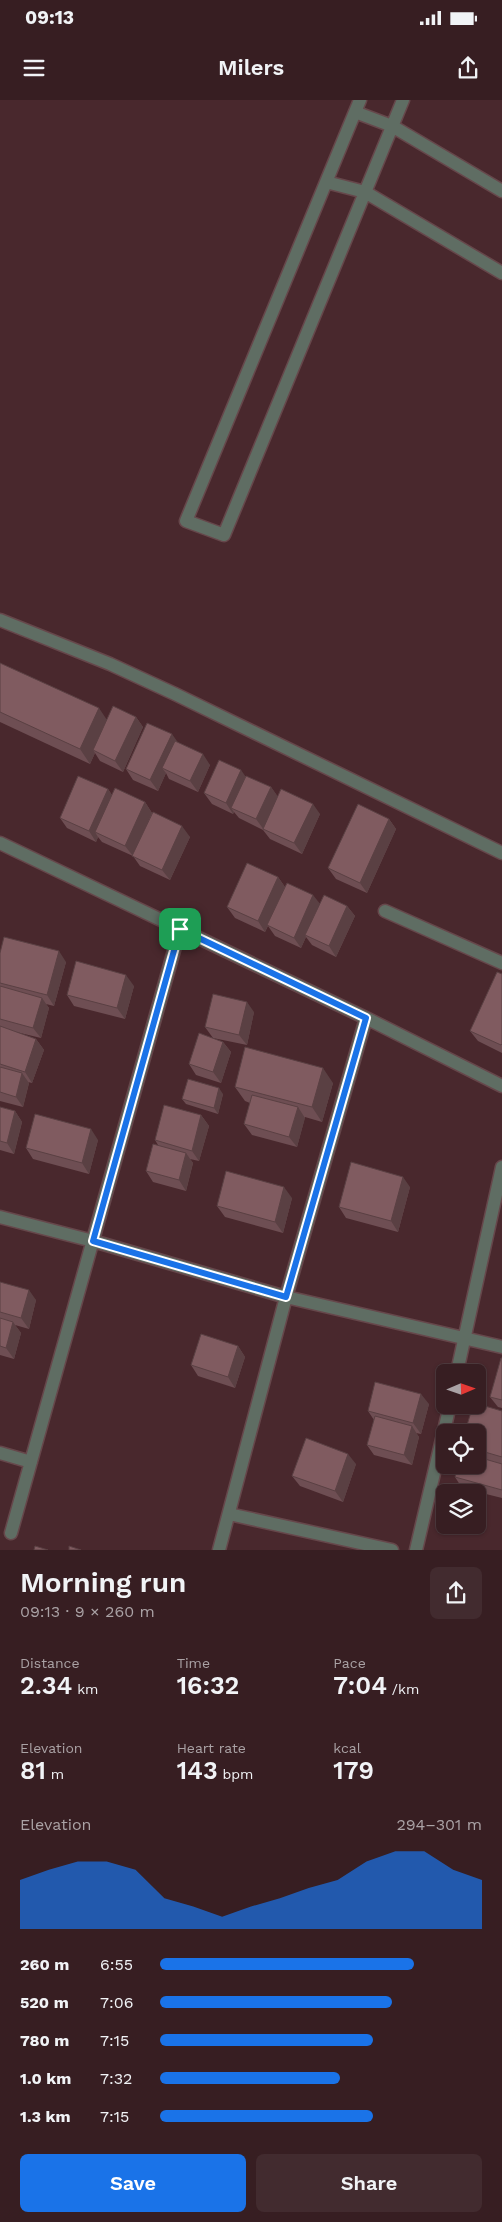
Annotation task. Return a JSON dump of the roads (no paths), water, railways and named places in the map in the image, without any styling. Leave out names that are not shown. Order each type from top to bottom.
[{"type":"street","points":[[360,100],[186,521],[224,535],[402,100]]},
{"type":"street","points":[[354,112],[392,126],[502,191]]},
{"type":"street","points":[[326,182],[365,192],[502,273]]},
{"type":"street","points":[[0,620],[110,664],[175,694],[502,854]]},
{"type":"street","points":[[0,843],[366,1018],[502,1086]]},
{"type":"street","points":[[385,910],[502,963]]},
{"type":"street","points":[[11,1533],[180,929]]},
{"type":"street","points":[[219,1550],[286,1297],[366,1018]]},
{"type":"street","points":[[459,1364],[502,1167]]},
{"type":"street","points":[[0,1217],[93,1241],[286,1297],[502,1347]]},
{"type":"street","points":[[416,1550],[448,1414]]},
{"type":"street","points":[[0,1453],[31,1462]]},
{"type":"street","points":[[228,1514],[392,1550]]}]
